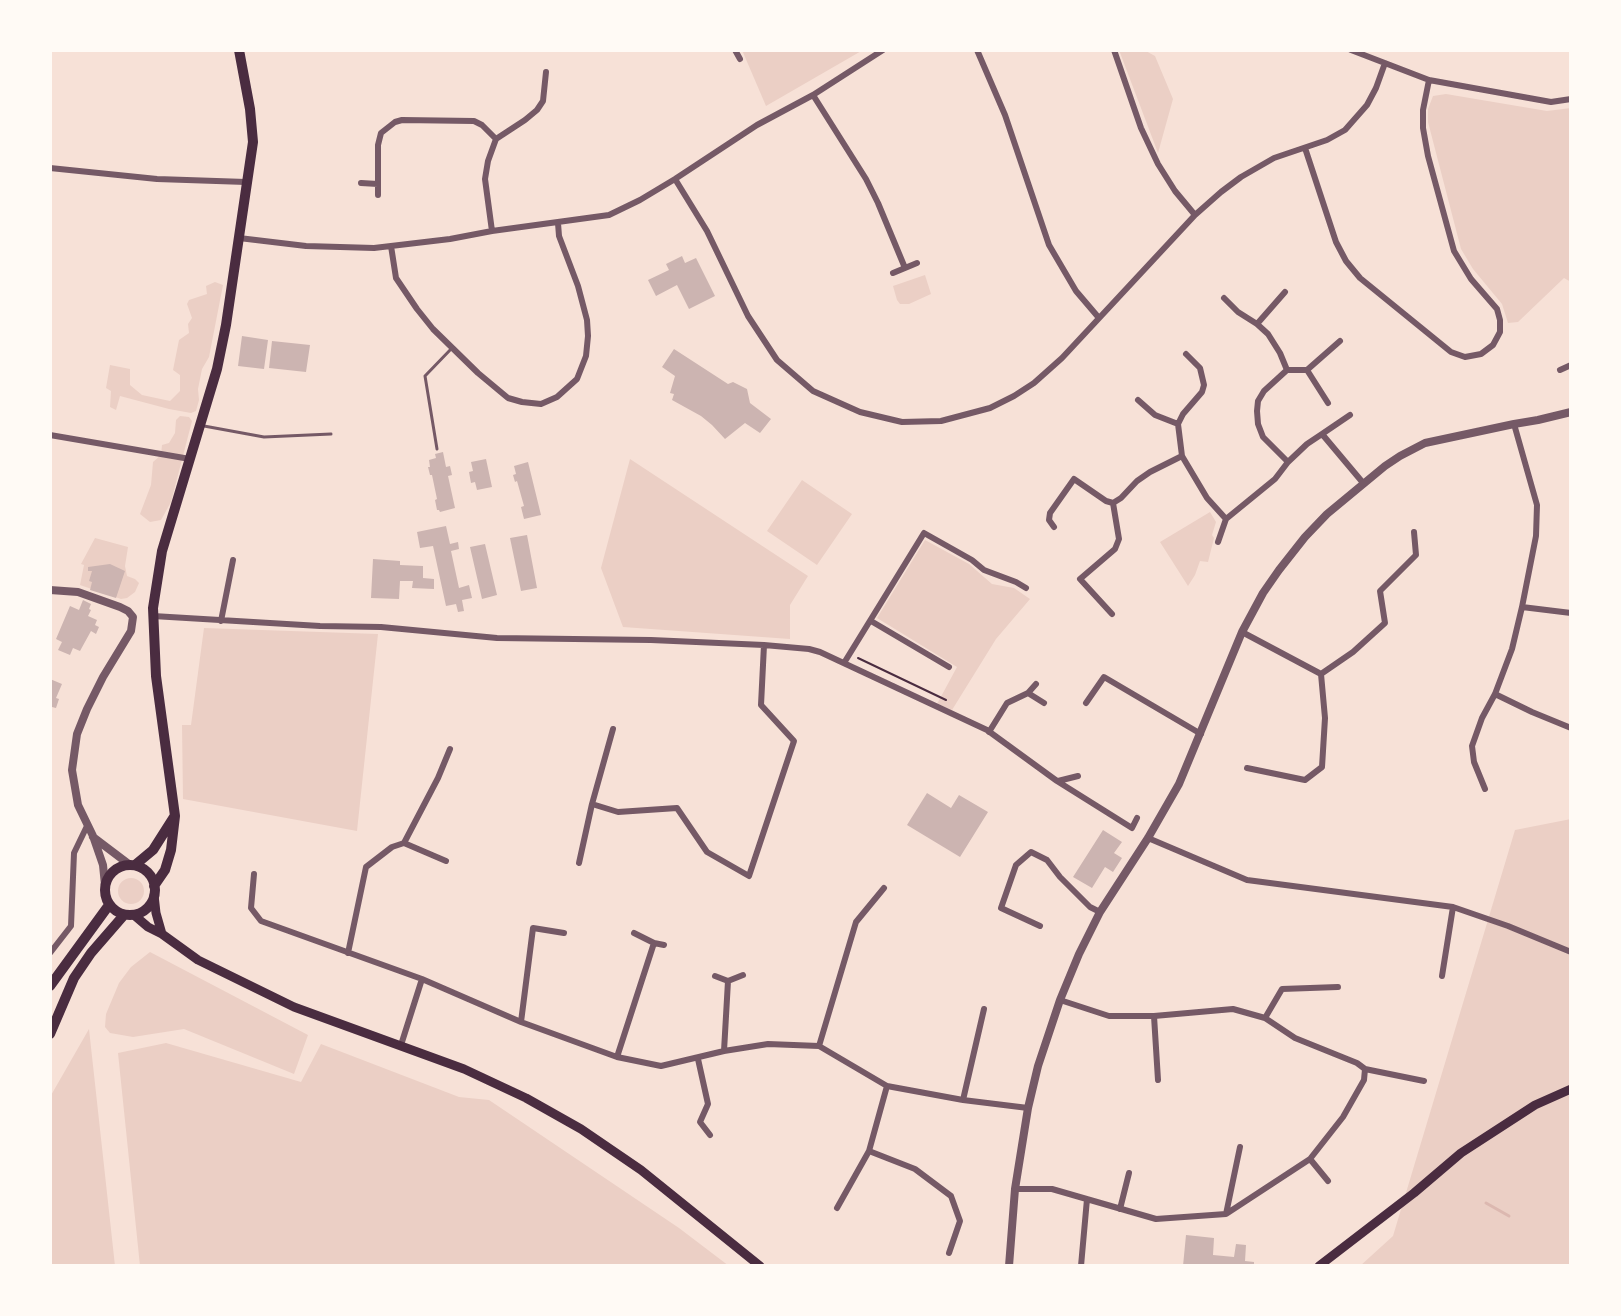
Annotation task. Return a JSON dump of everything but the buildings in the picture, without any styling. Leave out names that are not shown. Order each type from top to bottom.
[{"type":"main road","points":[[50,1034],[74,978],[91,953],[129,915],[147,908],[171,850],[175,816],[156,676],[153,616],[162,551],[217,369],[239,238],[253,142],[239,50]]},
{"type":"main road","points":[[175,816],[153,850],[132,865],[114,870],[105,885],[109,905],[162,934],[198,960],[294,1007],[464,1069],[526,1098],[581,1129],[641,1170],[760,1266]]},
{"type":"main road","points":[[132,865],[148,872],[162,934]]},
{"type":"main road","points":[[50,986],[109,905]]},
{"type":"main road","points":[[1319,1266],[1461,1153],[1535,1105],[1571,1089]]},
{"type":"street","points":[[735,50],[740,59]]},
{"type":"street","points":[[239,238],[322,247],[391,246],[609,215],[675,179],[757,125],[813,95],[883,50]]},
{"type":"street","points":[[977,50],[1005,115],[1049,245],[1076,291],[1099,318]]},
{"type":"street","points":[[1114,50],[1141,128],[1158,164],[1195,215]]},
{"type":"street","points":[[1351,50],[1429,80],[1551,102],[1571,99]]},
{"type":"street","points":[[675,179],[713,242],[748,316],[777,360],[813,391],[860,412],[902,422],[941,421],[990,408],[1034,383],[1062,358],[1195,215],[1241,177],[1274,158],[1327,140],[1345,130],[1367,105],[1385,63]]},
{"type":"street","points":[[492,231],[485,179],[488,161],[496,139],[537,110],[543,101],[546,72]]},
{"type":"street","points":[[1305,148],[1336,242],[1360,278],[1451,352],[1465,357],[1481,354],[1493,345],[1500,332],[1500,320],[1497,309],[1471,279],[1454,251],[1423,128],[1429,80]]},
{"type":"street","points":[[813,95],[866,179],[905,268]]},
{"type":"street","points":[[378,195],[378,145],[381,133],[395,122],[474,121],[496,139]]},
{"type":"street","points":[[50,168],[157,179],[246,182]]},
{"type":"street","points":[[361,183],[378,184]]},
{"type":"street","points":[[391,246],[394,269],[401,288],[433,329],[508,398],[541,404],[557,397],[577,379],[586,356],[588,336],[578,286],[559,236],[558,223]]},
{"type":"street","points":[[893,273],[917,263]]},
{"type":"street","points":[[1257,324],[1285,292]]},
{"type":"street","points":[[1224,298],[1268,334],[1287,370]]},
{"type":"street","points":[[1288,462],[1263,437],[1258,424],[1258,401],[1264,391],[1287,370],[1307,370],[1340,341]]},
{"type":"street","points":[[1186,354],[1200,368],[1204,385],[1178,424],[1182,456],[1207,498],[1226,519]]},
{"type":"street","points":[[1560,370],[1571,365]]},
{"type":"street","points":[[1307,370],[1328,403]]},
{"type":"street","points":[[1138,400],[1155,415],[1178,424]]},
{"type":"street","points":[[1009,1266],[1015,1189],[1028,1108],[1060,1000],[1100,912],[1179,784],[1242,632],[1263,593],[1305,537],[1327,514],[1400,456],[1425,443],[1571,412]]},
{"type":"street","points":[[1218,542],[1226,519],[1275,479],[1307,444],[1350,415]]},
{"type":"street","points":[[1485,789],[1474,762],[1472,746],[1512,649],[1536,536],[1537,505],[1514,424]]},
{"type":"street","points":[[1322,434],[1364,484]]},
{"type":"street","points":[[50,435],[190,459]]},
{"type":"street","points":[[1054,527],[1049,520],[1050,513],[1074,479],[1113,503],[1150,472],[1182,456]]},
{"type":"street","points":[[1112,614],[1080,579],[1115,549],[1119,539],[1113,503]]},
{"type":"street","points":[[1321,674],[1353,652],[1385,623],[1380,591],[1416,555],[1414,532]]},
{"type":"street","points":[[844,663],[924,533],[984,570],[1026,588]]},
{"type":"street","points":[[221,621],[233,560]]},
{"type":"street","points":[[50,590],[78,592],[128,611],[133,617],[131,631],[103,677],[77,734],[72,770],[78,805],[103,865],[105,885]]},
{"type":"street","points":[[1522,607],[1571,613]]},
{"type":"street","points":[[153,616],[392,628],[497,638],[651,640],[809,649],[989,732],[1057,781],[1132,828],[1137,818]]},
{"type":"street","points":[[871,621],[949,667]]},
{"type":"street","points":[[1242,632],[1321,674]]},
{"type":"street","points":[[592,804],[618,812],[677,808],[707,852],[749,876],[794,741],[761,705],[764,645]]},
{"type":"street","points":[[1247,768],[1305,780],[1322,767],[1325,718],[1321,674]]},
{"type":"street","points":[[1086,703],[1104,677],[1201,734]]},
{"type":"street","points":[[989,732],[1007,703],[1028,693],[1036,684]]},
{"type":"street","points":[[1028,693],[1044,703]]},
{"type":"street","points":[[1495,694],[1571,728]]},
{"type":"street","points":[[579,863],[613,729]]},
{"type":"street","points":[[404,843],[450,749]]},
{"type":"street","points":[[1057,781],[1078,776]]},
{"type":"street","points":[[50,953],[71,926],[74,853],[87,826]]},
{"type":"street","points":[[93,836],[132,865]]},
{"type":"street","points":[[1148,838],[1247,880],[1453,907],[1570,951]]},
{"type":"street","points":[[348,953],[366,867],[392,847],[404,843],[446,861]]},
{"type":"street","points":[[1040,926],[1001,908],[1016,865],[1031,852],[1047,860],[1090,907],[1100,912]]},
{"type":"street","points":[[254,874],[251,908],[261,921],[422,979],[521,1022],[617,1057],[661,1066],[768,1044],[819,1046],[887,1086],[1028,1108]]},
{"type":"street","points":[[819,1046],[856,922],[884,888]]},
{"type":"street","points":[[1442,976],[1453,907]]},
{"type":"street","points":[[521,1022],[533,928],[564,933]]},
{"type":"street","points":[[634,933],[664,945]]},
{"type":"street","points":[[617,1057],[654,943]]},
{"type":"street","points":[[715,976],[728,981],[743,975]]},
{"type":"street","points":[[401,1045],[422,979]]},
{"type":"street","points":[[724,1051],[728,981]]},
{"type":"street","points":[[1265,1018],[1282,989],[1338,987]]},
{"type":"street","points":[[1060,1000],[1109,1016],[1154,1016],[1233,1009],[1265,1018],[1295,1038],[1365,1069],[1424,1081]]},
{"type":"street","points":[[963,1100],[984,1009]]},
{"type":"street","points":[[1154,1016],[1158,1080]]},
{"type":"street","points":[[698,1059],[708,1104],[700,1122],[710,1135]]},
{"type":"street","points":[[1015,1189],[1052,1189],[1156,1219],[1226,1214],[1310,1159],[1343,1117],[1364,1080],[1365,1069]]},
{"type":"street","points":[[837,1208],[869,1151],[887,1086]]},
{"type":"street","points":[[1226,1214],[1240,1147]]},
{"type":"street","points":[[869,1151],[915,1169],[951,1196],[960,1221],[949,1253]]},
{"type":"street","points":[[1310,1159],[1328,1181]]},
{"type":"street","points":[[1120,1209],[1129,1173]]},
{"type":"street","points":[[1081,1266],[1087,1199]]},
{"type":"lane","points":[[437,449],[425,376],[452,348]]},
{"type":"lane","points":[[201,425],[264,437],[331,434]]},
{"type":"path","points":[[850,655],[946,700]]},
{"type":"shaded area","points":[[742,50],[863,50],[766,106]]},
{"type":"shaded area","points":[[1119,50],[1144,50],[1155,56],[1173,99],[1158,153]]},
{"type":"shaded area","points":[[1446,94],[1547,111],[1571,108],[1571,282],[1564,278],[1518,322],[1508,323],[1502,304],[1461,249],[1428,122],[1428,109],[1433,96]]},
{"type":"shaded area","points":[[925,275],[931,294],[909,304],[900,304],[893,286]]},
{"type":"shaded area","points":[[215,282],[223,285],[209,357],[202,369],[196,411],[169,409],[120,396],[116,410],[110,407],[111,391],[106,388],[110,365],[130,369],[130,385],[142,395],[170,401],[180,391],[180,375],[173,370],[179,340],[189,333],[188,324],[192,318],[187,304],[189,300],[207,294],[206,286]]},
{"type":"shaded area","points":[[180,416],[189,417],[192,421],[171,502],[161,520],[150,522],[140,514],[151,485],[153,462],[161,455],[162,445],[169,443],[175,433],[176,420]]},
{"type":"shaded area","points":[[630,459],[808,576],[790,605],[790,639],[623,627],[601,568]]},
{"type":"shaded area","points":[[802,480],[852,514],[817,565],[767,531]]},
{"type":"shaded area","points":[[1210,512],[1216,522],[1208,562],[1200,561],[1188,586],[1160,542]]},
{"type":"shaded area","points":[[95,538],[128,547],[127,576],[139,583],[135,592],[127,598],[121,599],[80,585],[84,565],[81,564]]},
{"type":"shaded area","points":[[925,540],[969,564],[992,584],[1014,588],[1030,599],[996,639],[952,710],[937,704],[957,667],[877,618]]},
{"type":"shaded area","points":[[204,628],[378,634],[357,831],[183,799],[182,725],[191,725]]},
{"type":"shaded area","points":[[1571,819],[1571,1266],[1360,1266],[1393,1236],[1515,830]]},
{"type":"shaded area","points":[[131,878],[140,882],[144,891],[140,900],[131,904],[122,900],[118,891],[122,882]]},
{"type":"shaded area","points":[[150,952],[308,1035],[294,1074],[184,1029],[133,1037],[110,1033],[105,1027],[106,1014],[119,983],[131,967]]},
{"type":"shaded area","points":[[89,1029],[115,1266],[50,1266],[50,1097]]},
{"type":"shaded area","points":[[166,1043],[301,1082],[321,1044],[459,1097],[489,1100],[679,1228],[729,1266],[140,1266],[118,1053]]},
{"type":"waterway","points":[[1486,1203],[1509,1216]]}]
